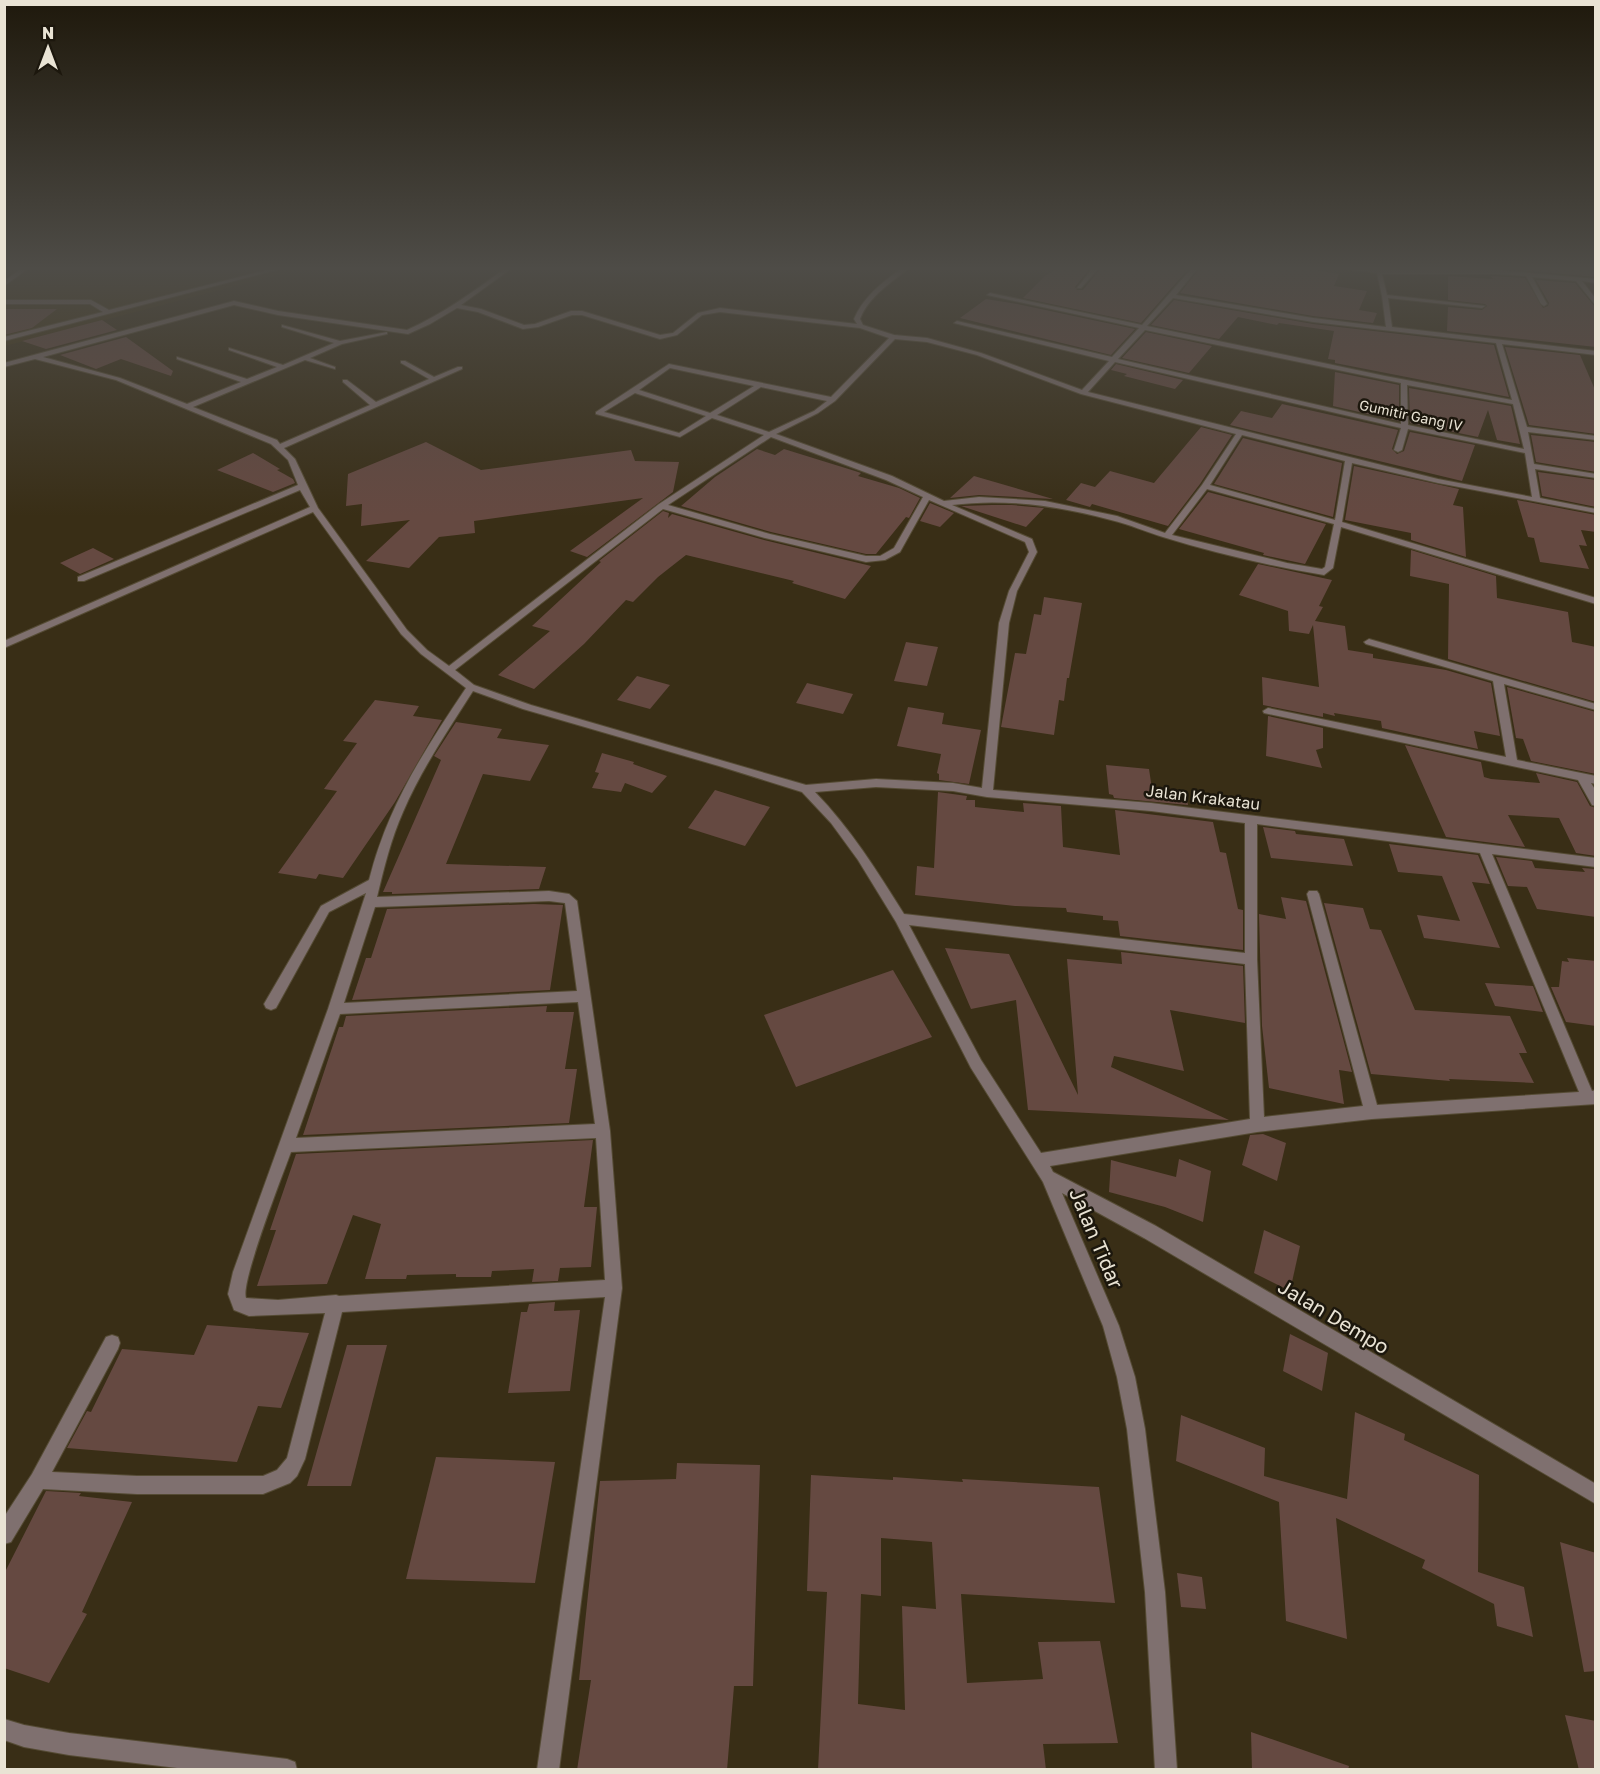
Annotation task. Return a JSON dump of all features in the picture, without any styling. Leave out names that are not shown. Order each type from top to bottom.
[{"type":"street","points":[[4,365],[60,351]]},
{"type":"street","points":[[236,351],[284,367]]},
{"type":"street","points":[[187,407],[322,351]]},
{"type":"street","points":[[448,671],[662,506],[770,434],[816,412],[833,399],[880,351]]},
{"type":"street","points":[[966,351],[1083,393],[1349,460],[1537,501],[1596,511]]},
{"type":"street","name":"Gumitir Gang IV","points":[[1071,351],[1405,427],[1529,452]]},
{"type":"street","points":[[1083,393],[1122,351]]},
{"type":"street","points":[[1255,351],[1404,384],[1517,403]]},
{"type":"street","points":[[1501,351],[1524,429],[1537,501]]},
{"type":"street","points":[[1575,351],[1596,353]]},
{"type":"street","points":[[37,357],[118,379],[257,433],[281,446],[291,459],[314,508],[404,632],[448,671],[471,687],[538,710],[806,789]]},
{"type":"street","points":[[179,358],[248,382]]},
{"type":"street","points":[[305,358],[333,368]]},
{"type":"street","points":[[403,362],[433,379]]},
{"type":"street","points":[[760,385],[680,435],[598,412],[634,391],[669,366],[833,399]]},
{"type":"street","points":[[281,446],[460,368]]},
{"type":"street","points":[[345,381],[375,405]]},
{"type":"street","points":[[1398,450],[1405,427],[1404,384]]},
{"type":"street","points":[[634,391],[770,434],[928,495],[989,525],[1029,541],[1034,550],[1013,591],[1004,622],[987,793]]},
{"type":"street","points":[[1524,429],[1596,438]]},
{"type":"street","points":[[1167,536],[1205,486],[1240,432]]},
{"type":"street","points":[[943,504],[979,499],[1045,503],[1114,518],[1167,536],[1318,573],[1329,568],[1349,460]]},
{"type":"street","points":[[1532,466],[1596,476]]},
{"type":"street","points":[[81,579],[302,486]]},
{"type":"street","points":[[1205,486],[1338,523],[1596,601]]},
{"type":"street","points":[[662,506],[768,536],[842,554],[876,559],[890,555],[897,550],[928,495]]},
{"type":"street","points":[[4,645],[314,508]]},
{"type":"street","points":[[1369,642],[1596,706]]},
{"type":"street","points":[[1498,679],[1512,762]]},
{"type":"street","points":[[471,687],[445,727],[398,812],[379,863],[370,902],[335,1010],[236,1287],[237,1300],[243,1307],[249,1308],[614,1288]]},
{"type":"street","points":[[1268,711],[1596,780]]},
{"type":"street","points":[[1582,777],[1596,802]]},
{"type":"street","name":"Jalan Krakatau","points":[[806,789],[898,783],[953,787],[987,793],[1151,807],[1596,863]]},
{"type":"street","name":"Jalan Tidar","points":[[806,789],[849,838],[900,919],[976,1064],[1048,1176],[1111,1326],[1126,1377],[1137,1429],[1155,1592],[1166,1770]]},
{"type":"street","points":[[1251,819],[1251,959],[1257,1125]]},
{"type":"street","points":[[1039,1161],[1257,1125],[1372,1112],[1592,1097],[1484,849]]},
{"type":"street","points":[[271,1004],[325,909],[374,883]]},
{"type":"street","points":[[1313,894],[1372,1112]]},
{"type":"street","points":[[370,902],[565,897],[571,901],[603,1131],[614,1288],[548,1770]]},
{"type":"street","points":[[900,919],[1251,959]]},
{"type":"street","points":[[335,1010],[584,996]]},
{"type":"street","points":[[287,1144],[603,1131]]},
{"type":"street","name":"Jalan Dempo","points":[[1048,1176],[1150,1232],[1596,1495]]},
{"type":"street","points":[[38,1480],[137,1485],[263,1485],[280,1480],[291,1470],[296,1459],[336,1303]]},
{"type":"street","points":[[4,1535],[38,1480],[112,1343]]},
{"type":"street","points":[[4,1729],[24,1736],[69,1744],[286,1770]]},
{"type":"building","points":[[75,351],[145,351],[173,371],[171,376],[121,359],[96,369],[60,355]]},
{"type":"building","points":[[1094,351],[1115,351],[1111,355]]},
{"type":"building","points":[[1129,351],[1208,351],[1189,373],[1122,358]]},
{"type":"building","points":[[1330,351],[1496,351],[1509,397],[1335,363],[1335,360],[1328,359]]},
{"type":"building","points":[[1506,351],[1541,351],[1580,355],[1596,392],[1596,434],[1529,425]]},
{"type":"building","points":[[1116,364],[1183,380],[1175,389],[1124,376],[1127,374],[1111,370]]},
{"type":"building","points":[[1335,372],[1399,385],[1399,421],[1333,406]]},
{"type":"building","points":[[1409,388],[1511,406],[1520,444],[1497,440],[1488,410],[1478,437],[1410,423]]},
{"type":"building","points":[[1282,404],[1398,430],[1392,449],[1397,454],[1404,451],[1410,432],[1475,445],[1462,481],[1230,425],[1241,411],[1272,418]]},
{"type":"building","points":[[1201,427],[1232,435],[1200,484],[1168,526],[1092,504],[1090,507],[1066,500],[1081,483],[1095,487],[1110,471],[1154,483]]},
{"type":"building","points":[[1531,435],[1596,442],[1596,472],[1536,462]]},
{"type":"building","points":[[1243,438],[1342,463],[1333,517],[1214,484]]},
{"type":"building","points":[[426,442],[481,470],[631,450],[635,461],[679,462],[673,492],[587,557],[570,551],[643,498],[474,521],[475,533],[439,537],[409,568],[366,561],[410,520],[361,526],[362,504],[346,506],[348,474]]},
{"type":"building","points":[[757,449],[775,455],[784,449],[861,473],[858,476],[899,488],[920,498],[909,518],[906,517],[876,554],[866,554],[771,532],[681,506],[715,477]]},
{"type":"building","points":[[253,453],[280,469],[277,470],[293,479],[295,483],[273,492],[217,470]]},
{"type":"building","points":[[1354,466],[1459,489],[1453,505],[1463,507],[1466,557],[1411,540],[1411,533],[1345,520]]},
{"type":"building","points":[[1538,472],[1596,480],[1596,507],[1542,496]]},
{"type":"building","points":[[974,476],[1053,499],[979,495],[950,498]]},
{"type":"building","points":[[1208,492],[1326,524],[1305,564],[1263,555],[1264,553],[1179,529]]},
{"type":"building","points":[[1517,500],[1596,515],[1596,532],[1581,530],[1587,546],[1579,545],[1589,569],[1540,562],[1534,538],[1528,537]]},
{"type":"building","points":[[930,503],[954,513],[940,527],[920,521]]},
{"type":"building","points":[[1012,505],[1044,508],[1026,527],[961,506]]},
{"type":"building","points":[[663,511],[669,513],[668,518],[672,514],[764,540],[871,566],[845,599],[792,583],[794,581],[686,555],[658,577],[633,602],[626,600],[584,644],[534,689],[498,675],[550,631],[532,626],[601,562],[599,561]]},
{"type":"building","points":[[93,548],[114,559],[80,574],[60,563]]},
{"type":"building","points":[[1411,550],[1496,576],[1497,598],[1568,612],[1572,642],[1596,647],[1596,702],[1448,659],[1449,584],[1410,576]]},
{"type":"building","points":[[1258,564],[1332,580],[1319,606],[1323,607],[1315,621],[1345,626],[1348,650],[1373,654],[1373,658],[1446,670],[1491,683],[1500,736],[1474,731],[1478,749],[1382,728],[1381,721],[1334,713],[1335,716],[1323,713],[1323,717],[1263,705],[1262,677],[1319,687],[1313,625],[1309,634],[1289,631],[1288,611],[1239,595]]},
{"type":"building","points":[[1044,597],[1082,603],[1069,678],[1067,678],[1064,701],[1059,700],[1054,735],[1001,727],[1015,653],[1026,654],[1034,614],[1041,615]]},
{"type":"building","points":[[906,642],[938,647],[927,686],[894,681]]},
{"type":"building","points":[[637,676],[670,685],[650,709],[617,700]]},
{"type":"building","points":[[807,683],[853,694],[843,714],[796,703]]},
{"type":"building","points":[[1507,687],[1596,712],[1596,774],[1531,761],[1523,739],[1516,738]]},
{"type":"building","points":[[375,700],[419,706],[413,716],[442,720],[395,802],[343,878],[319,874],[316,879],[278,873],[337,791],[324,789],[357,743],[343,741]]},
{"type":"building","points":[[908,707],[944,713],[942,724],[981,730],[969,784],[939,780],[937,773],[941,754],[897,746]]},
{"type":"building","points":[[1268,716],[1323,728],[1323,748],[1316,750],[1322,768],[1266,756]]},
{"type":"building","points":[[456,722],[502,729],[497,738],[549,745],[530,781],[483,774],[446,864],[546,867],[539,889],[392,894],[392,892],[383,892],[441,760],[434,756]]},
{"type":"building","points":[[1405,745],[1481,762],[1484,777],[1491,779],[1540,783],[1536,773],[1577,782],[1590,806],[1596,808],[1596,856],[1576,853],[1559,818],[1508,815],[1525,847],[1446,837]]},
{"type":"building","points":[[602,753],[634,762],[633,764],[667,776],[652,793],[625,783],[621,792],[592,788],[599,773],[595,772]]},
{"type":"building","points":[[1106,765],[1149,769],[1152,789],[1186,792],[1188,805],[1114,798],[1109,794]]},
{"type":"building","points":[[715,790],[770,807],[745,846],[688,828]]},
{"type":"building","points":[[938,792],[967,796],[966,800],[975,800],[975,807],[1024,812],[1023,803],[1061,806],[1063,847],[1120,855],[1115,810],[1213,822],[1220,852],[1226,853],[1238,909],[1243,910],[1243,950],[1120,936],[1118,921],[1103,920],[1103,916],[1067,912],[1066,908],[1015,906],[915,895],[917,866],[934,868]]},
{"type":"building","points":[[1263,827],[1295,831],[1296,834],[1344,839],[1353,866],[1271,858]]},
{"type":"building","points":[[1389,844],[1478,855],[1490,884],[1472,882],[1500,948],[1424,938],[1417,915],[1460,921],[1442,876],[1398,872]]},
{"type":"building","points":[[1496,857],[1532,861],[1535,868],[1585,872],[1582,868],[1596,869],[1596,917],[1537,909],[1527,887],[1508,886]]},
{"type":"building","points":[[1281,897],[1306,901],[1352,1072],[1339,1070],[1344,1104],[1269,1088],[1262,1026],[1259,914],[1286,919]]},
{"type":"building","points":[[1324,903],[1363,908],[1370,929],[1381,930],[1415,1010],[1510,1016],[1527,1053],[1519,1053],[1534,1083],[1449,1079],[1450,1081],[1371,1074]]},
{"type":"building","points":[[563,905],[550,990],[352,1000],[366,958],[371,958],[387,909]]},
{"type":"building","points":[[945,948],[1009,954],[1078,1095],[1067,959],[1122,964],[1121,952],[1243,966],[1245,1023],[1170,1010],[1184,1071],[1114,1056],[1111,1067],[1229,1120],[1028,1110],[1016,1000],[971,1009]]},
{"type":"building","points":[[1567,958],[1596,961],[1596,1026],[1566,1022],[1551,987],[1559,987],[1562,961],[1569,962]]},
{"type":"building","points":[[893,970],[932,1037],[796,1087],[764,1015]]},
{"type":"building","points":[[1485,983],[1533,986],[1543,1012],[1495,1006]]},
{"type":"building","points":[[547,1006],[546,1012],[574,1012],[565,1069],[577,1069],[569,1123],[303,1135],[339,1027],[343,1027],[346,1016]]},
{"type":"building","points":[[1263,1134],[1286,1143],[1277,1181],[1242,1165],[1250,1135]]},
{"type":"building","points":[[593,1140],[584,1207],[597,1207],[591,1267],[560,1268],[558,1281],[532,1282],[534,1269],[492,1271],[491,1277],[456,1277],[456,1274],[407,1275],[406,1279],[365,1279],[381,1224],[353,1215],[327,1284],[257,1286],[276,1230],[270,1230],[296,1154]]},
{"type":"building","points":[[1179,1159],[1211,1171],[1203,1222],[1165,1207],[1109,1192],[1111,1160],[1176,1177]]},
{"type":"building","points":[[1264,1230],[1300,1246],[1290,1291],[1254,1273]]},
{"type":"building","points":[[555,1302],[554,1311],[580,1310],[570,1391],[508,1393],[521,1312],[527,1312],[529,1304]]},
{"type":"building","points":[[207,1325],[309,1333],[281,1408],[258,1406],[237,1462],[67,1448],[87,1411],[91,1412],[122,1349],[194,1355]]},
{"type":"building","points":[[1290,1334],[1328,1353],[1322,1391],[1283,1371]]},
{"type":"building","points":[[347,1345],[387,1345],[351,1486],[307,1486]]},
{"type":"building","points":[[1355,1412],[1405,1434],[1404,1440],[1479,1475],[1478,1572],[1524,1587],[1533,1637],[1497,1626],[1494,1604],[1422,1568],[1425,1560],[1336,1518],[1347,1639],[1286,1621],[1279,1502],[1176,1461],[1181,1415],[1265,1448],[1264,1476],[1347,1499]]},
{"type":"building","points":[[436,1457],[555,1462],[535,1583],[406,1579]]},
{"type":"building","points":[[677,1463],[760,1465],[753,1686],[734,1686],[727,1770],[577,1770],[591,1680],[579,1680],[600,1481],[676,1479]]},
{"type":"building","points":[[811,1475],[963,1482],[962,1479],[1099,1487],[1115,1603],[961,1594],[967,1683],[1043,1679],[1038,1642],[1100,1641],[1118,1743],[1043,1744],[1046,1770],[818,1770],[827,1592],[807,1591]],"holes":[[[881,1538],[932,1542],[936,1609],[902,1606],[905,1710],[858,1704],[861,1594],[881,1596]]]},
{"type":"building","points":[[46,1491],[81,1493],[79,1496],[132,1502],[82,1612],[87,1614],[49,1683],[4,1668],[4,1574]]},
{"type":"building","points":[[1560,1542],[1596,1553],[1596,1671],[1584,1672]]},
{"type":"building","points":[[1177,1573],[1202,1577],[1206,1609],[1181,1607]]},
{"type":"building","points":[[1565,1715],[1596,1721],[1596,1770],[1579,1770]]},
{"type":"building","points":[[1251,1732],[1349,1766],[1348,1770],[1252,1770]]}]
